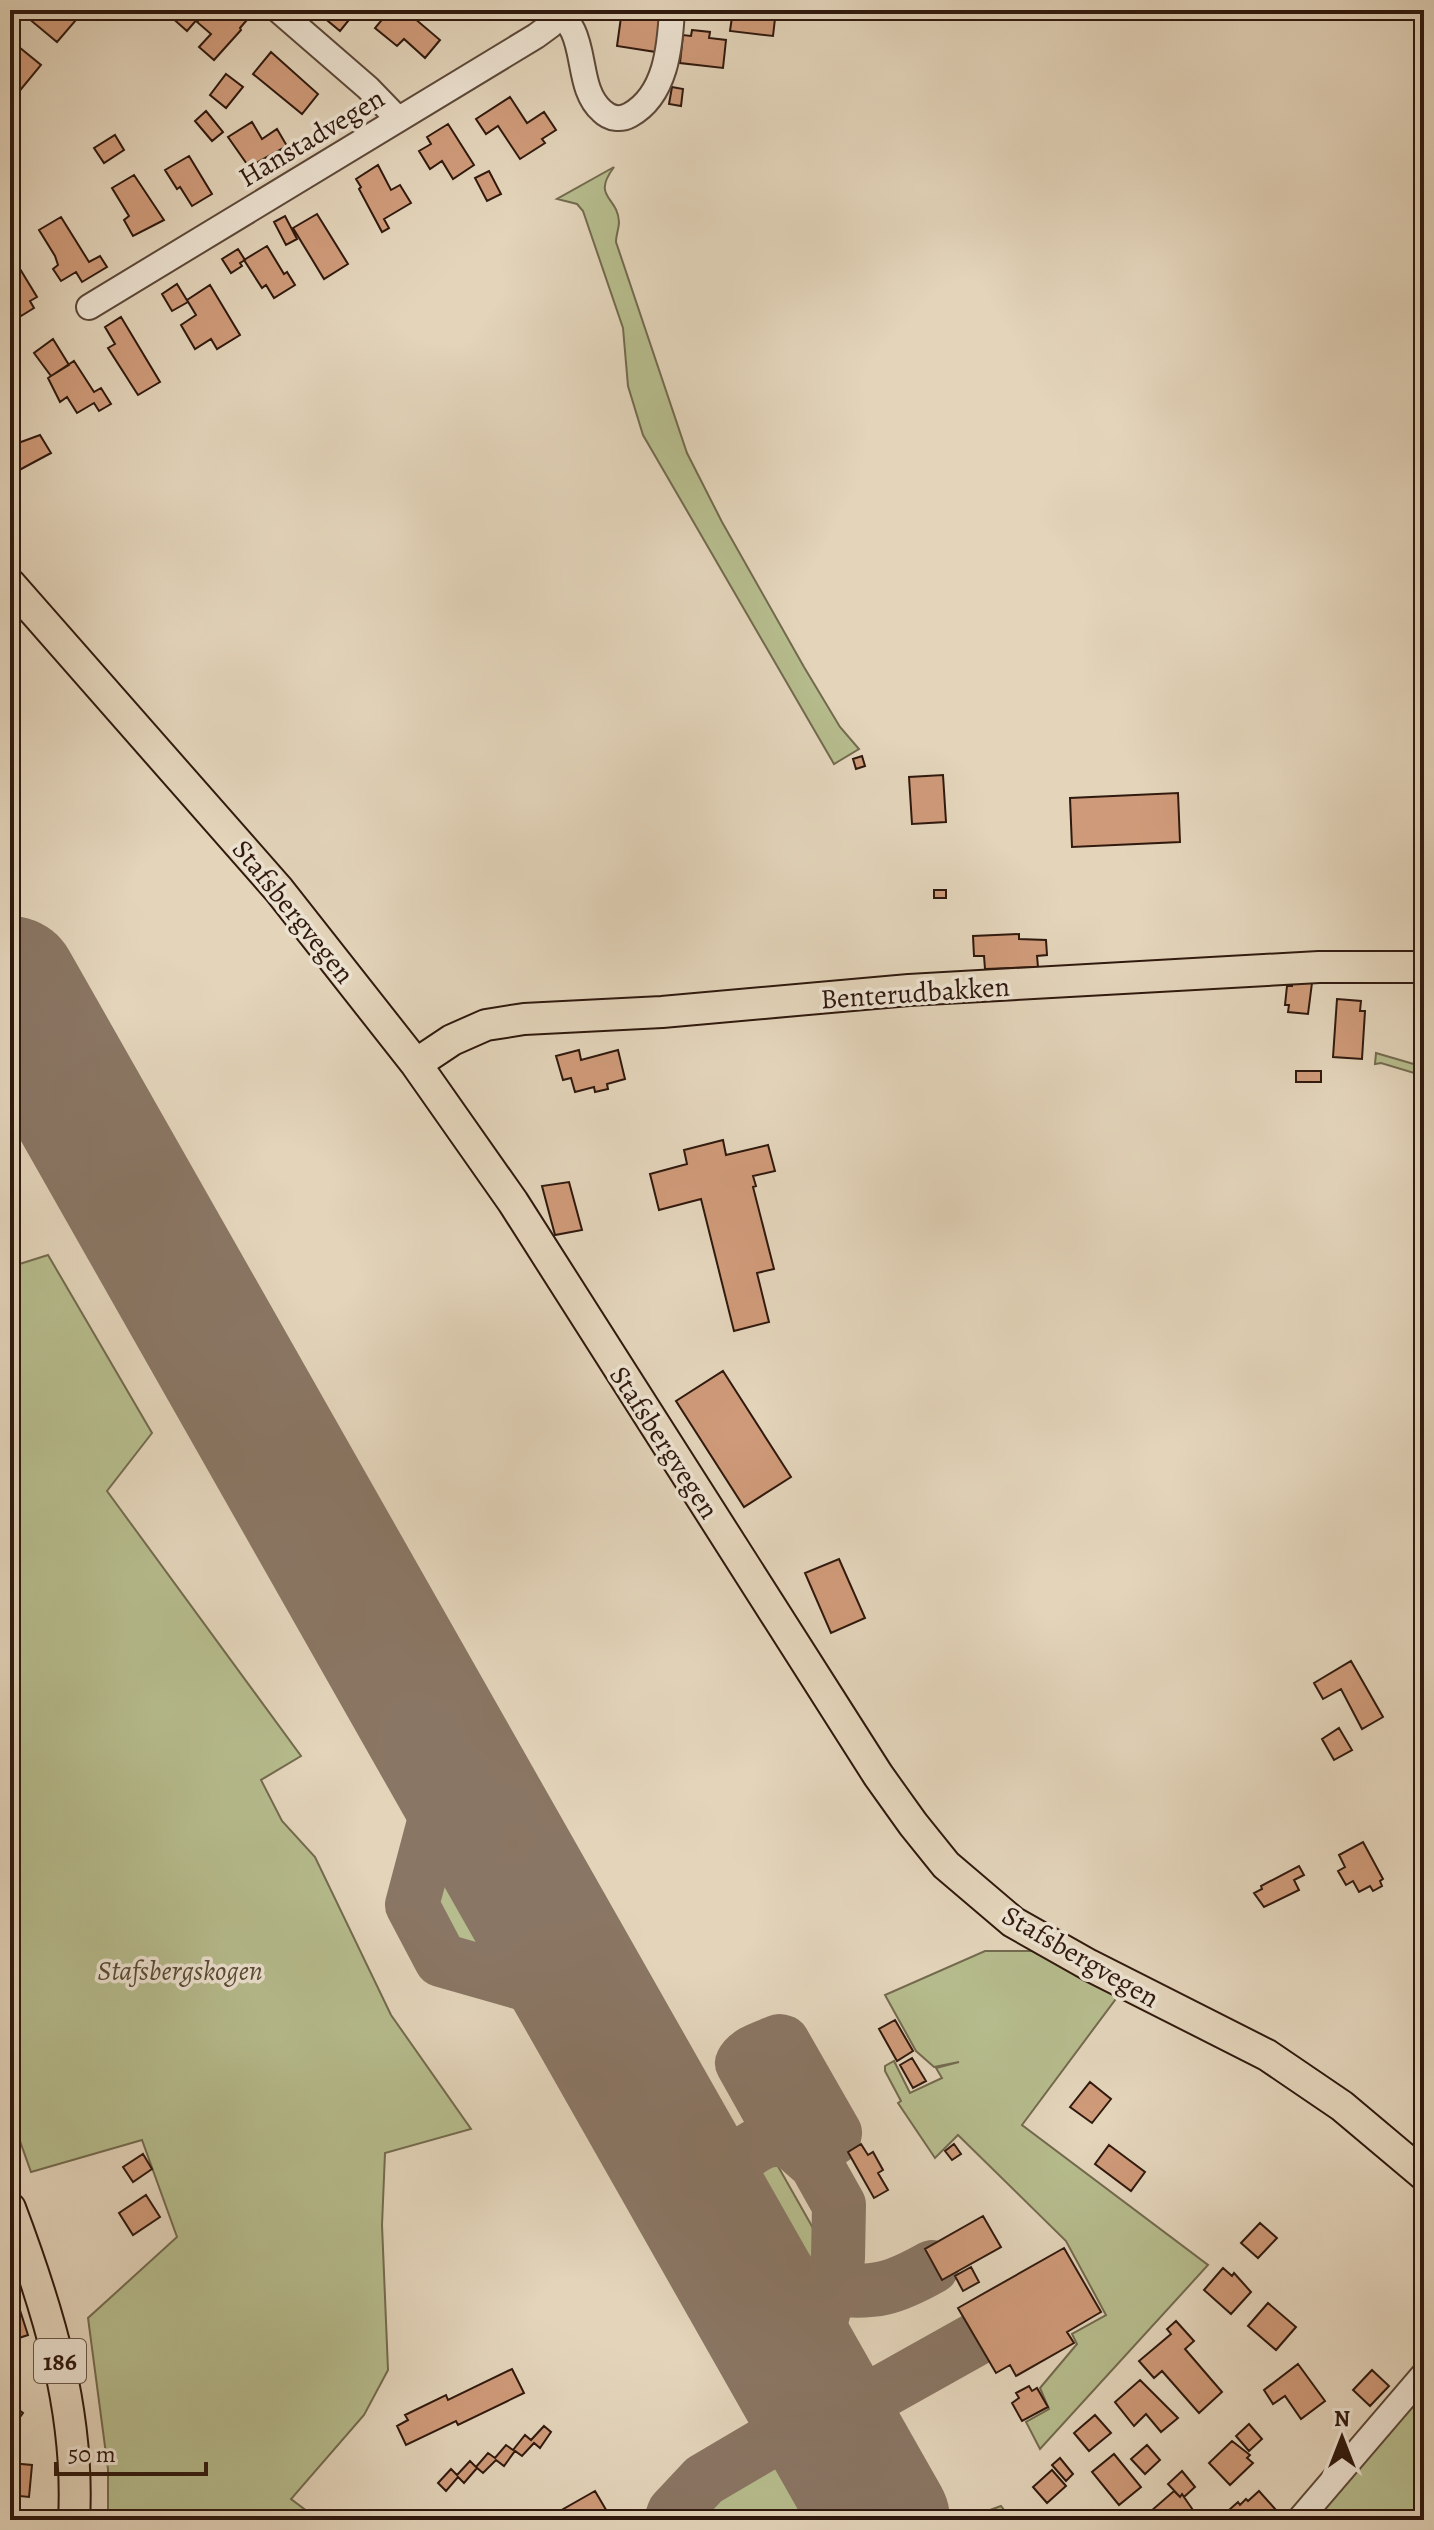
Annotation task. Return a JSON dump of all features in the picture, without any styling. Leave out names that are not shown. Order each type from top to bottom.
[{"type":"main road","name":"Stafsbergvegen","points":[[10,584],[279,890],[416,1064],[513,1202],[878,1775],[946,1865],[1013,1922],[1089,1965],[1267,2055],[1342,2106],[1424,2175]]},
{"type":"main road","name":"Benterudbakken","points":[[416,1064],[452,1040],[486,1025],[524,1019],[662,1012],[909,990],[1319,967],[1424,967]]},
{"type":"main road","name":"186","points":[[10,2208],[41,2292],[63,2378],[73,2441],[74,2520]]},
{"type":"street","points":[[278,10],[368,88],[398,119]]},
{"type":"street","points":[[560,11],[575,38],[591,97],[604,114],[619,118],[627,117],[642,106],[661,79],[672,10]]},
{"type":"street","name":"Hanstadvegen","points":[[89,307],[536,36],[551,25],[560,11]]},
{"type":"street","points":[[1299,2520],[1424,2374]]},
{"type":"green space","points":[[614,167],[605,191],[618,213],[616,242],[687,453],[804,667],[840,727],[859,749],[834,764],[643,435],[628,386],[623,328],[583,211],[577,204],[557,199]]},
{"type":"green space","points":[[1376,1053],[1424,1067],[1424,1076],[1375,1064]]},
{"type":"green space","name":"Stafsbergskogen","points":[[48,1255],[152,1433],[107,1491],[301,1756],[261,1780],[282,1821],[315,1857],[391,2015],[471,2129],[385,2153],[382,2225],[388,2370],[364,2415],[291,2499],[319,2520],[108,2520],[108,2469],[88,2318],[177,2237],[142,2140],[31,2172],[10,2113],[10,1267]]},
{"type":"green space","points":[[453,1788],[561,1984],[457,1956],[424,1896]]},
{"type":"green space","points":[[985,1951],[1034,1951],[1118,1996],[1022,2125],[1208,2265],[1040,2449],[1026,2422],[1049,2409],[1040,2388],[1077,2344],[1072,2334],[1106,2315],[1066,2241],[958,2135],[935,2158],[898,2103],[901,2101],[885,2071],[885,2066],[894,2061],[910,2093],[942,2078],[936,2068],[959,2062],[934,2067],[916,2051],[885,1995]]},
{"type":"green space","points":[[775,2161],[822,2244],[827,2263],[808,2331],[797,2339],[716,2195]]},
{"type":"green space","points":[[1424,2384],[1424,2520],[1307,2520]]},
{"type":"green space","points":[[770,2455],[807,2520],[717,2520],[705,2500],[712,2488]]},
{"type":"green space","points":[[1001,2506],[1012,2520],[975,2520],[973,2516]]},
{"type":"building","points":[[10,10],[34,11],[28,18],[20,11],[13,20]]},
{"type":"building","points":[[32,10],[63,10],[76,20],[57,42],[28,18]]},
{"type":"building","points":[[175,10],[205,10],[187,31],[170,16]]},
{"type":"building","points":[[207,10],[218,10],[225,16],[233,10],[246,21],[214,60],[199,47],[211,34],[197,22]]},
{"type":"building","points":[[327,10],[357,10],[340,31],[322,16]]},
{"type":"building","points":[[390,10],[420,11],[414,18],[440,40],[425,58],[404,39],[397,46],[375,28]]},
{"type":"building","points":[[622,10],[662,10],[656,52],[617,46]]},
{"type":"building","points":[[733,10],[776,10],[773,36],[730,31]]},
{"type":"building","points":[[692,30],[710,32],[709,38],[726,40],[723,68],[680,63],[683,35],[691,36]]},
{"type":"building","points":[[19,47],[41,65],[17,94],[10,88],[10,59]]},
{"type":"building","points":[[271,52],[318,94],[302,114],[253,74]]},
{"type":"building","points":[[226,74],[243,87],[226,108],[210,95]]},
{"type":"building","points":[[672,87],[683,89],[681,106],[669,104]]},
{"type":"building","points":[[510,97],[527,123],[544,112],[556,130],[542,139],[545,143],[520,159],[498,126],[486,134],[476,119]]},
{"type":"building","points":[[206,111],[223,132],[212,141],[195,121]]},
{"type":"building","points":[[252,122],[262,139],[277,129],[287,146],[249,167],[228,137]]},
{"type":"building","points":[[448,124],[474,165],[453,179],[442,161],[430,169],[419,151],[431,144],[427,137]]},
{"type":"building","points":[[115,135],[124,150],[104,163],[94,148]]},
{"type":"building","points":[[189,156],[212,194],[192,206],[165,170]]},
{"type":"building","points":[[378,165],[391,190],[400,185],[411,203],[384,219],[389,228],[382,232],[356,179]]},
{"type":"building","points":[[489,171],[501,194],[487,201],[475,178]]},
{"type":"building","points":[[134,175],[164,220],[133,236],[124,220],[129,216],[112,188]]},
{"type":"building","points":[[317,214],[348,264],[324,279],[293,228]]},
{"type":"building","points":[[285,216],[297,239],[286,245],[274,222]]},
{"type":"building","points":[[61,217],[89,262],[100,256],[107,267],[82,282],[76,272],[61,281],[53,269],[58,265],[55,256],[39,230]]},
{"type":"building","points":[[267,246],[284,274],[287,272],[295,285],[274,298],[266,285],[262,288],[244,260]]},
{"type":"building","points":[[238,249],[245,260],[231,273],[222,259]]},
{"type":"building","points":[[17,264],[37,297],[30,301],[34,308],[21,316],[10,303],[10,268]]},
{"type":"building","points":[[177,284],[188,302],[172,311],[162,294]]},
{"type":"building","points":[[210,285],[240,335],[217,349],[211,339],[195,349],[181,325],[196,315],[187,300]]},
{"type":"building","points":[[121,317],[160,382],[138,395],[108,348],[115,344],[105,327]]},
{"type":"building","points":[[53,339],[69,365],[51,376],[34,353]]},
{"type":"building","points":[[74,361],[94,392],[101,388],[111,404],[99,411],[94,403],[77,413],[67,397],[60,402],[48,378]]},
{"type":"building","points":[[40,435],[51,453],[10,475],[10,446]]},
{"type":"building","points":[[862,756],[865,766],[856,769],[853,759]]},
{"type":"building","points":[[943,775],[946,822],[912,824],[909,777]]},
{"type":"building","points":[[1178,793],[1180,842],[1072,847],[1070,798]]},
{"type":"building","points":[[934,890],[946,890],[946,898],[934,898]]},
{"type":"building","points":[[1019,934],[1019,939],[1046,940],[1047,955],[1037,956],[1038,967],[985,969],[984,956],[974,956],[973,936]]},
{"type":"building","points":[[1292,981],[1312,983],[1308,1014],[1288,1012],[1289,1005],[1285,1005],[1287,986],[1292,986]]},
{"type":"building","points":[[1337,999],[1361,1001],[1360,1011],[1365,1011],[1362,1059],[1333,1057]]},
{"type":"building","points":[[579,1050],[581,1060],[618,1050],[625,1079],[607,1084],[608,1089],[595,1092],[594,1087],[575,1092],[571,1078],[563,1080],[556,1056]]},
{"type":"building","points":[[1296,1071],[1321,1071],[1321,1082],[1296,1082]]},
{"type":"building","points":[[723,1140],[726,1155],[768,1145],[775,1171],[753,1176],[756,1186],[753,1187],[774,1269],[757,1273],[769,1322],[734,1331],[701,1199],[659,1210],[650,1174],[687,1164],[684,1150]]},
{"type":"building","points":[[569,1182],[582,1230],[555,1235],[542,1186]]},
{"type":"building","points":[[723,1371],[791,1477],[744,1507],[676,1401]]},
{"type":"building","points":[[839,1559],[865,1618],[831,1633],[805,1573]]},
{"type":"building","points":[[1351,1661],[1383,1717],[1362,1729],[1341,1689],[1323,1699],[1314,1683]]},
{"type":"building","points":[[1339,1728],[1352,1750],[1334,1760],[1322,1739]]},
{"type":"building","points":[[1363,1842],[1383,1879],[1380,1881],[1382,1886],[1373,1891],[1370,1886],[1359,1892],[1353,1881],[1346,1885],[1338,1871],[1345,1867],[1339,1855]]},
{"type":"building","points":[[1299,1866],[1304,1875],[1294,1880],[1299,1890],[1264,1907],[1254,1893],[1262,1889],[1261,1886]]},
{"type":"building","points":[[895,2020],[913,2051],[897,2061],[879,2029]]},
{"type":"building","points":[[912,2058],[926,2081],[913,2088],[900,2065]]},
{"type":"building","points":[[1090,2082],[1111,2099],[1092,2123],[1070,2107]]},
{"type":"building","points":[[861,2144],[868,2155],[873,2152],[883,2170],[878,2173],[888,2190],[874,2198],[848,2152]]},
{"type":"building","points":[[954,2144],[961,2154],[952,2160],[945,2151]]},
{"type":"building","points":[[1109,2145],[1145,2172],[1131,2191],[1095,2164]]},
{"type":"building","points":[[143,2154],[152,2169],[133,2182],[123,2167]]},
{"type":"building","points":[[146,2195],[160,2217],[133,2235],[119,2213]]},
{"type":"building","points":[[983,2216],[1001,2247],[942,2280],[925,2249]]},
{"type":"building","points":[[1260,2223],[1277,2238],[1258,2258],[1241,2243]]},
{"type":"building","points":[[1064,2248],[1101,2312],[1067,2332],[1074,2343],[1016,2376],[1010,2365],[996,2373],[958,2308]]},
{"type":"building","points":[[971,2267],[979,2282],[963,2291],[955,2276]]},
{"type":"building","points":[[1223,2268],[1232,2276],[1234,2273],[1251,2292],[1231,2314],[1204,2290]]},
{"type":"building","points":[[17,2301],[28,2335],[16,2339],[13,2330],[19,2328],[17,2319],[10,2321],[10,2303]]},
{"type":"building","points":[[1268,2303],[1296,2327],[1276,2350],[1248,2326]]},
{"type":"building","points":[[1176,2321],[1194,2341],[1185,2349],[1222,2392],[1199,2413],[1162,2371],[1154,2378],[1139,2361],[1171,2334],[1167,2329]]},
{"type":"building","points":[[1298,2364],[1325,2401],[1301,2419],[1285,2396],[1273,2404],[1264,2390]]},
{"type":"building","points":[[512,2369],[524,2393],[458,2425],[456,2421],[406,2445],[397,2426],[408,2420],[405,2415],[446,2395],[448,2400]]},
{"type":"building","points":[[1372,2370],[1389,2386],[1370,2406],[1353,2390]]},
{"type":"building","points":[[1140,2380],[1178,2418],[1161,2432],[1146,2414],[1134,2426],[1115,2402]]},
{"type":"building","points":[[1029,2386],[1032,2391],[1037,2388],[1048,2407],[1022,2421],[1012,2403],[1019,2398],[1016,2393]]},
{"type":"building","points":[[10,2403],[23,2413],[10,2431]]},
{"type":"building","points":[[1095,2415],[1111,2433],[1089,2451],[1074,2433]]},
{"type":"building","points":[[1249,2424],[1262,2439],[1249,2451],[1236,2436]]},
{"type":"building","points":[[544,2426],[551,2432],[540,2448],[534,2443],[522,2456],[515,2451],[504,2466],[496,2460],[483,2473],[477,2468],[464,2483],[458,2477],[446,2491],[438,2483],[451,2469],[457,2475],[470,2461],[476,2467],[488,2453],[495,2458],[506,2445],[513,2450],[525,2435],[531,2440]]},
{"type":"building","points":[[1232,2441],[1250,2455],[1247,2458],[1253,2463],[1230,2485],[1209,2463]]},
{"type":"building","points":[[1147,2445],[1160,2460],[1145,2474],[1131,2459]]},
{"type":"building","points":[[1114,2454],[1141,2487],[1119,2505],[1092,2472]]},
{"type":"building","points":[[1060,2458],[1073,2474],[1066,2481],[1052,2465]]},
{"type":"building","points":[[10,2463],[32,2465],[29,2497],[10,2495]]},
{"type":"building","points":[[1052,2470],[1066,2486],[1047,2503],[1033,2487]]},
{"type":"building","points":[[1182,2471],[1195,2487],[1180,2497],[1168,2484]]},
{"type":"building","points":[[595,2491],[612,2520],[544,2520]]},
{"type":"building","points":[[1174,2491],[1180,2497],[1182,2494],[1195,2513],[1187,2520],[1159,2520],[1151,2511]]},
{"type":"building","points":[[1259,2491],[1276,2510],[1266,2520],[1224,2520],[1238,2502],[1240,2505],[1246,2499],[1248,2501]]},
{"type":"taxiway","points":[[451,1758],[412,1905],[441,1960],[588,2002]]},
{"type":"taxiway","points":[[767,2140],[775,2130],[775,2122],[742,2063],[753,2052],[779,2041],[783,2042],[835,2133],[834,2138],[823,2144]]},
{"type":"taxiway","points":[[671,2520],[674,2512],[704,2480],[782,2434],[811,2396],[809,2366],[838,2258],[839,2205],[816,2164],[790,2141],[764,2142],[705,2175],[684,2173]]},
{"type":"taxiway","points":[[830,2289],[859,2291],[883,2288],[932,2267]]},
{"type":"taxiway","points":[[782,2434],[790,2429],[826,2423],[976,2339]]},
{"type":"runway","points":[[10,984],[882,2520]]}]
